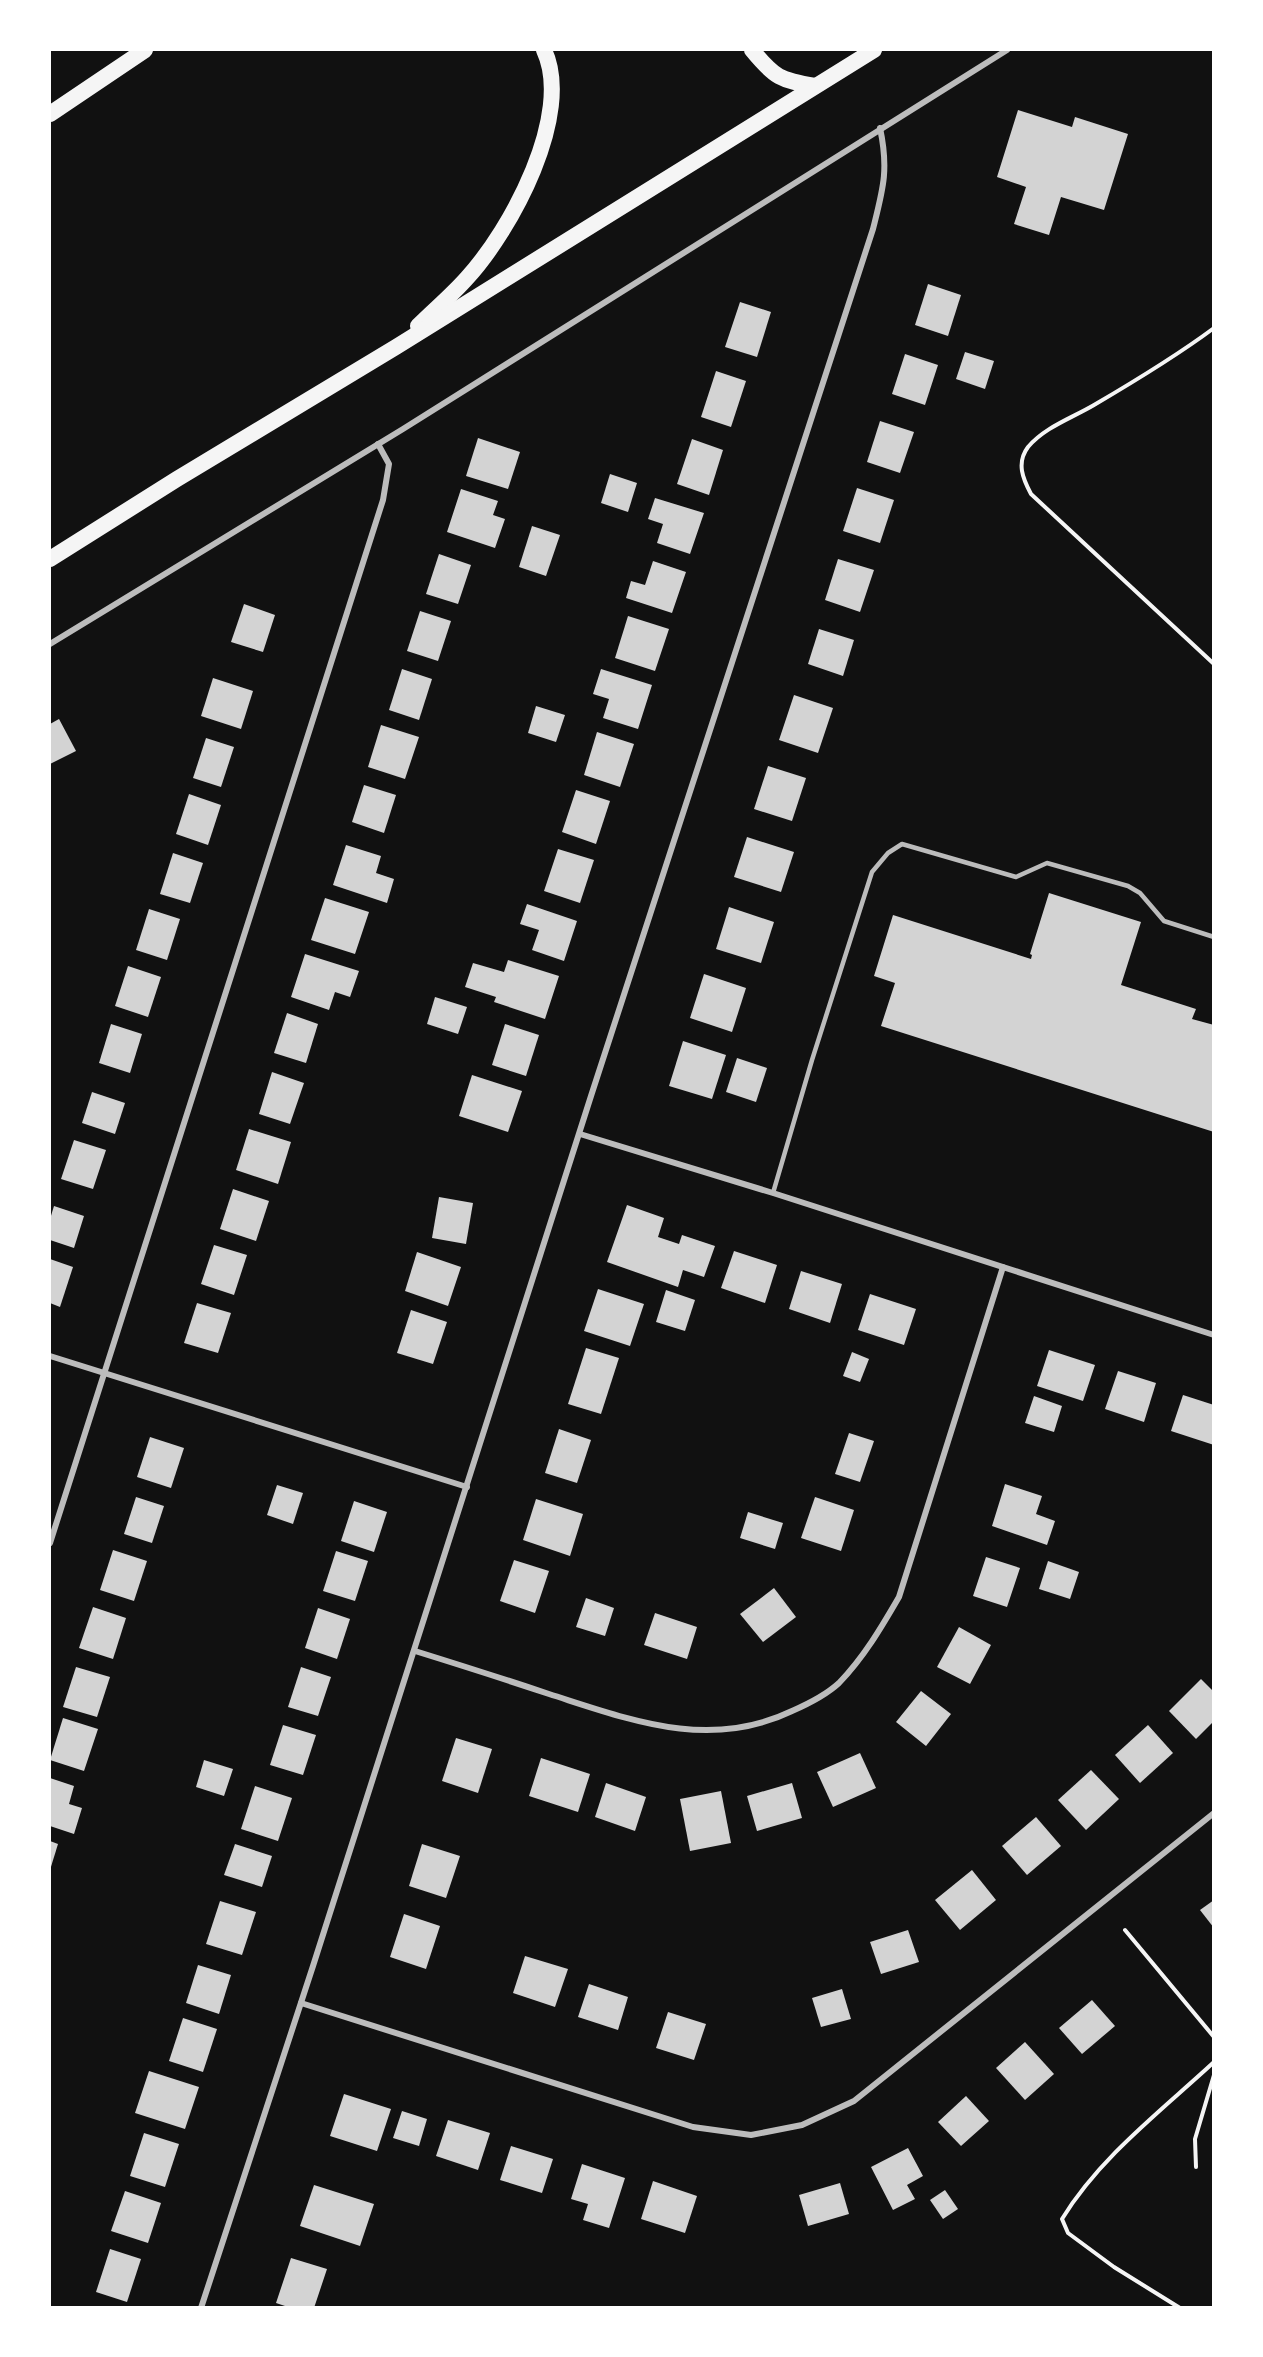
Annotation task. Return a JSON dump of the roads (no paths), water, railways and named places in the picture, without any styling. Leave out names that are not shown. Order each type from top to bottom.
[{"type":"highway","points":[[50,114],[145,50]]},
{"type":"highway","points":[[396,347],[468,277],[506,225],[530,181],[545,132],[552,91],[544,50]]},
{"type":"highway","points":[[752,50],[766,67],[784,80],[815,86]]},
{"type":"highway","points":[[50,559],[874,50]]},
{"type":"street","points":[[50,644],[378,444],[1007,50]]},
{"type":"street","points":[[201,2307],[873,230],[886,172],[880,128]]},
{"type":"street","points":[[50,1543],[383,500],[389,464],[378,444]]},
{"type":"street","points":[[580,1134],[773,1193],[1214,1335]]},
{"type":"street","points":[[414,1651],[635,1721],[679,1730],[725,1731],[756,1725],[813,1701],[837,1684],[872,1644],[898,1597],[1003,1267]]},
{"type":"street","points":[[50,1356],[467,1487]]},
{"type":"street","points":[[301,2003],[693,2127],[751,2135],[802,2125],[854,2101],[1214,1813]]},
{"type":"lane","points":[[773,1193],[812,1060],[872,872],[888,853],[902,844],[1016,877],[1047,863],[1128,886],[1140,893],[1164,921],[1214,937]]}]
